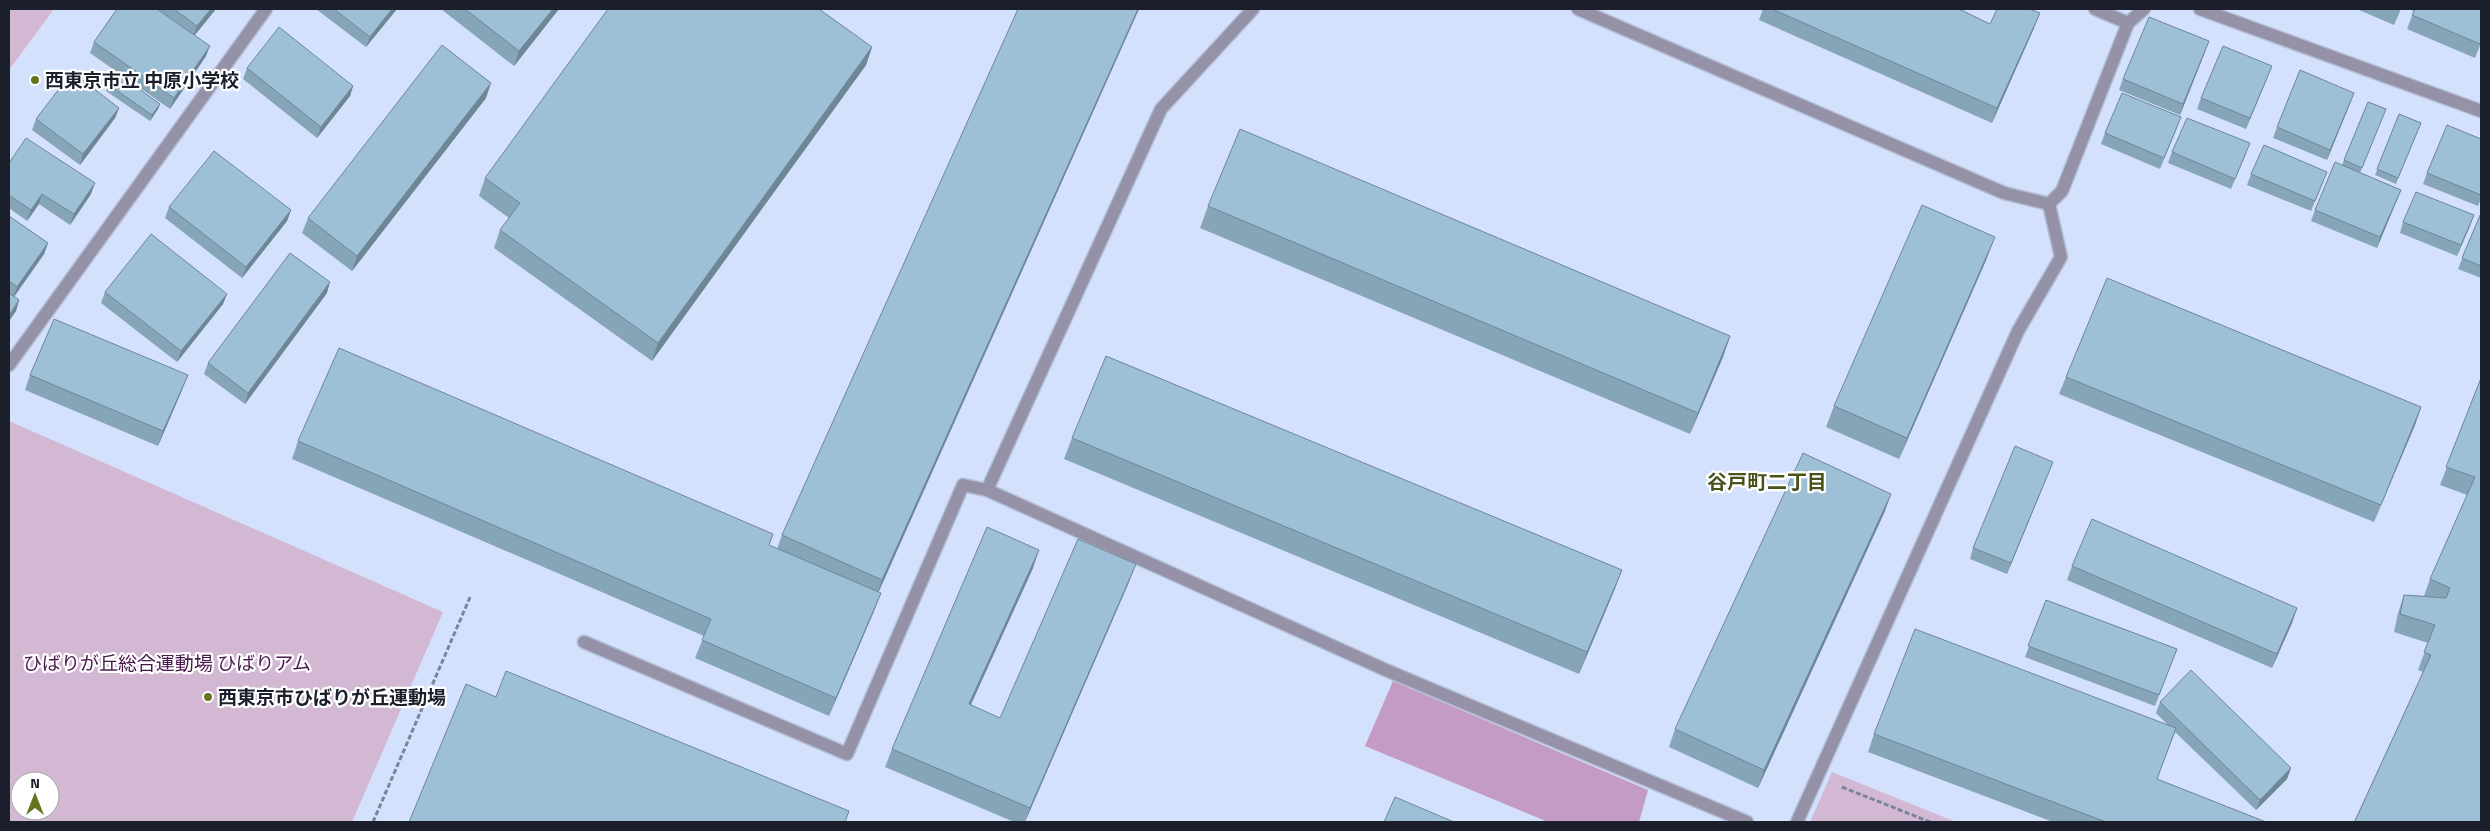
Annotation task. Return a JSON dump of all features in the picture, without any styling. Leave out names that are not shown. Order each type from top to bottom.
[{"type":"street","points":[[9,365],[266,9]]},
{"type":"street","points":[[987,490],[1161,109],[1253,9]]},
{"type":"street","points":[[1578,9],[2004,193],[2049,204]]},
{"type":"street","points":[[2095,9],[2128,23]]},
{"type":"street","points":[[2049,204],[2062,191],[2128,23],[2144,9]]},
{"type":"street","points":[[2200,9],[2481,111]]},
{"type":"street","points":[[1797,822],[2018,331],[2060,257],[2049,204]]},
{"type":"street","points":[[584,642],[847,754],[962,485],[987,490],[1388,670],[1747,822]]},
{"type":"path","points":[[373,822],[471,595]]},
{"type":"path","points":[[1836,785],[1930,822]]},
{"type":"green space","points":[[9,9],[54,9],[9,70]]},
{"type":"green space","name":"西東京市ひばりが丘運動場","points":[[9,421],[443,612],[352,822],[9,822]]},
{"type":"green space","points":[[1832,772],[1956,822],[1810,822]]},
{"type":"shaded area","points":[[1393,681],[1648,790],[1639,822],[1548,822],[1365,746]]},
{"type":"building","points":[[117,9],[157,9],[210,46],[174,98],[94,42]]},
{"type":"building","points":[[174,9],[211,9],[197,26]]},
{"type":"building","points":[[334,9],[392,9],[370,37]]},
{"type":"building","points":[[465,9],[553,9],[519,51]]},
{"type":"building","points":[[608,9],[819,9],[872,47],[658,343],[500,230],[520,203],[485,178]]},
{"type":"building","points":[[1018,9],[1138,9],[882,580],[782,535]]},
{"type":"building","points":[[1772,9],[1959,9],[1990,24],[1997,9],[2029,9],[2040,13],[1997,108]]},
{"type":"building","points":[[2415,9],[2481,9],[2480,44],[2412,15]]},
{"type":"building","points":[[2149,17],[2209,41],[2183,104],[2123,79]]},
{"type":"building","points":[[279,27],[353,86],[321,127],[247,68]]},
{"type":"building","points":[[442,45],[491,83],[357,256],[308,218]]},
{"type":"building","points":[[2223,46],[2272,66],[2250,118],[2201,98]]},
{"type":"building","points":[[2300,70],[2354,93],[2330,150],[2277,127]]},
{"type":"building","points":[[72,72],[119,108],[83,154],[36,119]]},
{"type":"building","points":[[117,73],[160,104],[152,115],[109,85]]},
{"type":"building","points":[[2122,93],[2181,117],[2164,158],[2105,133]]},
{"type":"building","points":[[2368,102],[2386,109],[2362,168],[2344,160]]},
{"type":"building","points":[[2399,114],[2421,123],[2398,178],[2377,169]]},
{"type":"building","points":[[2187,118],[2250,143],[2235,179],[2172,152]]},
{"type":"building","points":[[2447,125],[2481,139],[2481,195],[2427,173]]},
{"type":"building","points":[[1240,129],[1730,336],[1698,413],[1208,206]]},
{"type":"building","points":[[26,138],[95,183],[74,214],[42,194],[31,210],[9,195],[9,163]]},
{"type":"building","points":[[2264,145],[2327,172],[2315,201],[2251,174]]},
{"type":"building","points":[[214,151],[291,210],[246,267],[169,207]]},
{"type":"building","points":[[2335,162],[2401,190],[2380,237],[2315,210]]},
{"type":"building","points":[[2416,192],[2474,215],[2461,245],[2403,222]]},
{"type":"building","points":[[1922,205],[1995,237],[1907,438],[1834,406]]},
{"type":"building","points":[[2481,213],[2481,266],[2462,258]]},
{"type":"building","points":[[9,216],[48,243],[17,287],[9,281]]},
{"type":"building","points":[[151,234],[227,294],[181,351],[105,292]]},
{"type":"building","points":[[290,253],[330,282],[248,393],[208,363]]},
{"type":"building","points":[[2107,278],[2421,407],[2381,505],[2066,377]]},
{"type":"building","points":[[9,293],[19,300],[9,316]]},
{"type":"building","points":[[54,319],[188,375],[163,431],[30,375]]},
{"type":"building","points":[[339,348],[773,534],[769,545],[881,593],[836,698],[702,640],[711,619],[298,441]]},
{"type":"building","points":[[1106,356],[1622,570],[1587,652],[1072,438]]},
{"type":"building","points":[[2481,378],[2481,822],[2358,822],[2355,821],[2431,655],[2424,652],[2435,625],[2400,614],[2404,595],[2446,598],[2450,588],[2430,579],[2475,477],[2446,467]]},
{"type":"building","points":[[2015,446],[2053,462],[2011,563],[1973,548]]},
{"type":"building","points":[[1803,453],[1891,494],[1764,770],[1675,729]]},
{"type":"building","points":[[2092,519],[2297,608],[2277,654],[2072,566]]},
{"type":"building","points":[[987,527],[1039,550],[969,704],[1000,718],[1078,539],[1136,564],[1030,808],[892,749]]},
{"type":"building","points":[[2046,600],[2177,649],[2159,695],[2028,646]]},
{"type":"building","points":[[1915,629],[2176,728],[2157,779],[2266,822],[2106,822],[1874,734]]},
{"type":"building","points":[[2191,670],[2291,768],[2260,800],[2160,702]]},
{"type":"building","points":[[506,671],[849,811],[845,822],[409,822],[466,684],[496,697]]},
{"type":"building","points":[[1395,797],[1454,822],[1384,822]]},
{"type":"place","name":"西東京市立 中原小学校","points":[[35,80]]},
{"type":"place","name":"西東京市ひばりが丘運動場","points":[[208,697]]},
{"type":"district","name":"谷戸町二丁目","points":[[1767,482]]},
{"type":"park label","name":"ひばりが丘総合運動場 ひばりアム","points":[[167,663]]}]
